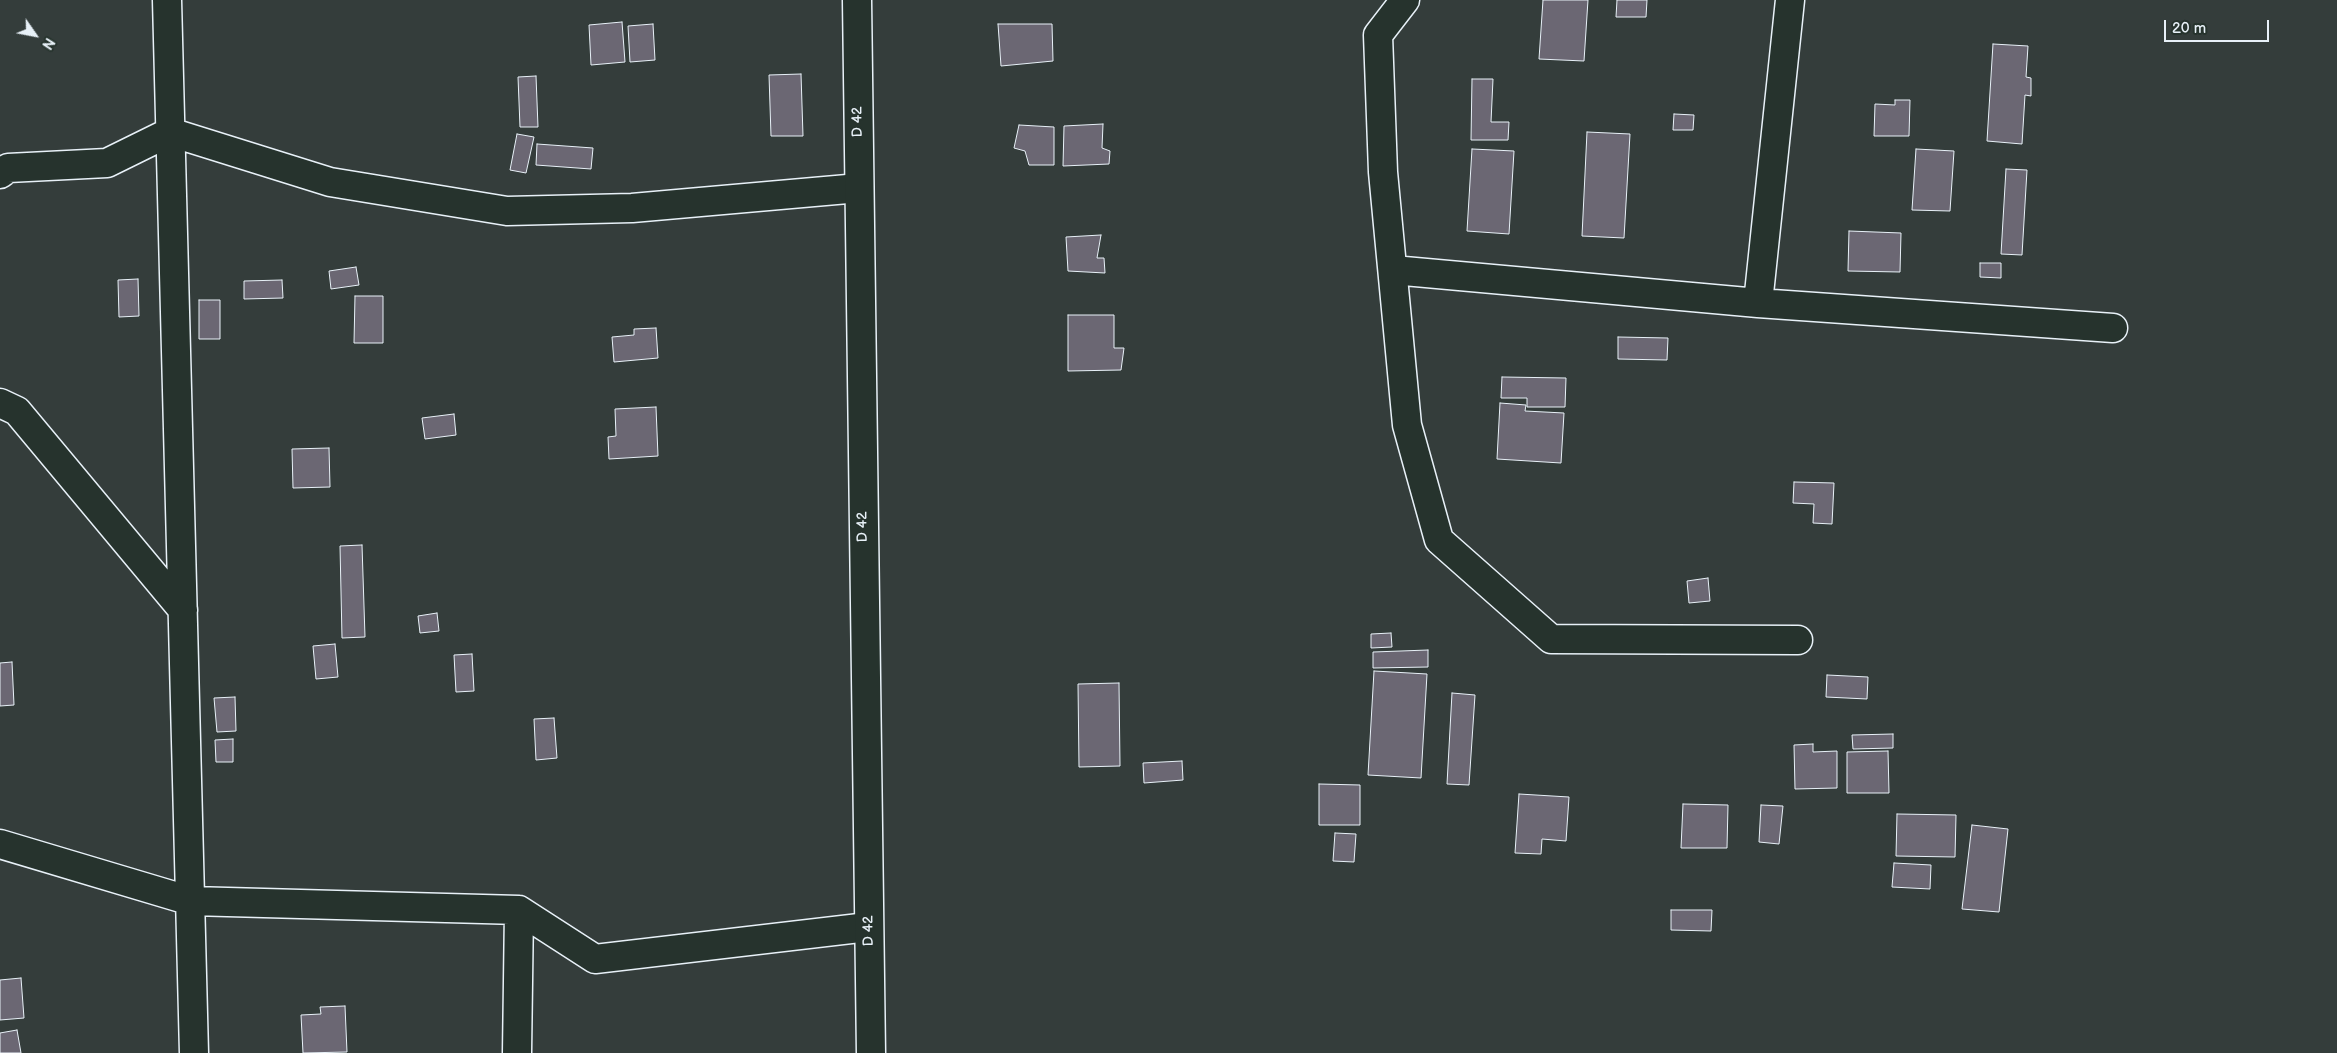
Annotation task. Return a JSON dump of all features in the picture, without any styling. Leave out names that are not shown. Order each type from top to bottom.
[{"type":"street","points":[[167,0],[194,1053]]},
{"type":"street","name":"D 42","points":[[857,0],[871,1053]]},
{"type":"street","points":[[1405,0],[1378,35],[1383,172],[1407,425],[1439,540],[1550,638],[1798,640]]},
{"type":"street","points":[[1758,303],[1790,0]]},
{"type":"street","points":[[0,174],[8,168],[107,163],[170,132],[330,182],[507,211],[632,208],[859,188]]},
{"type":"street","points":[[1392,270],[1758,303],[2113,328]]},
{"type":"street","points":[[0,403],[17,411],[183,610]]},
{"type":"street","points":[[0,844],[191,901],[519,910],[594,959],[868,927]]},
{"type":"street","points":[[517,1053],[519,910]]},
{"type":"building","points":[[1543,0],[1588,0],[1584,61],[1539,59]]},
{"type":"building","points":[[1617,0],[1647,0],[1646,17],[1616,17]]},
{"type":"building","points":[[622,22],[625,62],[591,65],[589,25]]},
{"type":"building","points":[[653,24],[655,60],[630,62],[628,26]]},
{"type":"building","points":[[998,24],[1052,24],[1053,61],[1001,66]]},
{"type":"building","points":[[1993,44],[2028,46],[2026,77],[2031,78],[2031,96],[2025,95],[2022,144],[1987,141]]},
{"type":"building","points":[[801,74],[803,136],[771,136],[769,75]]},
{"type":"building","points":[[536,76],[538,127],[520,127],[518,77]]},
{"type":"building","points":[[1472,79],[1493,79],[1491,122],[1509,122],[1508,140],[1471,140]]},
{"type":"building","points":[[1895,100],[1910,100],[1909,136],[1874,136],[1875,104],[1895,105]]},
{"type":"building","points":[[1674,114],[1694,115],[1693,130],[1673,130]]},
{"type":"building","points":[[1103,124],[1102,148],[1110,151],[1109,164],[1063,166],[1064,126]]},
{"type":"building","points":[[1019,125],[1054,127],[1054,165],[1029,165],[1025,151],[1014,148]]},
{"type":"building","points":[[1587,132],[1630,134],[1624,238],[1582,236]]},
{"type":"building","points":[[517,134],[534,137],[526,173],[510,170]]},
{"type":"building","points":[[537,144],[593,148],[591,169],[536,165]]},
{"type":"building","points":[[1472,149],[1514,151],[1509,234],[1467,231]]},
{"type":"building","points":[[1916,149],[1954,151],[1950,211],[1912,210]]},
{"type":"building","points":[[2006,169],[2027,170],[2022,255],[2001,254]]},
{"type":"building","points":[[1849,231],[1901,233],[1900,272],[1848,271]]},
{"type":"building","points":[[1101,235],[1097,258],[1104,258],[1105,273],[1068,271],[1066,237]]},
{"type":"building","points":[[1980,263],[2001,263],[2001,278],[1980,277]]},
{"type":"building","points":[[356,267],[359,285],[331,289],[329,271]]},
{"type":"building","points":[[138,279],[139,316],[119,317],[118,280]]},
{"type":"building","points":[[282,280],[283,298],[244,299],[244,281]]},
{"type":"building","points":[[355,296],[383,296],[383,343],[354,343]]},
{"type":"building","points":[[199,300],[220,300],[220,339],[199,339]]},
{"type":"building","points":[[1068,315],[1114,315],[1114,348],[1124,348],[1121,370],[1068,371]]},
{"type":"building","points":[[656,328],[658,358],[614,362],[612,337],[634,335],[634,329]]},
{"type":"building","points":[[1618,337],[1668,338],[1667,360],[1618,359]]},
{"type":"building","points":[[1502,377],[1566,378],[1565,407],[1527,407],[1527,398],[1501,398]]},
{"type":"building","points":[[1500,403],[1526,405],[1525,411],[1564,413],[1561,463],[1497,459]]},
{"type":"building","points":[[656,407],[658,456],[609,459],[608,437],[616,436],[615,409]]},
{"type":"building","points":[[454,414],[456,435],[425,439],[422,418]]},
{"type":"building","points":[[329,448],[330,487],[293,488],[292,449]]},
{"type":"building","points":[[1794,482],[1834,483],[1832,524],[1813,523],[1814,504],[1793,503]]},
{"type":"building","points":[[362,545],[365,637],[342,638],[340,546]]},
{"type":"building","points":[[1708,578],[1710,601],[1689,603],[1687,581]]},
{"type":"building","points":[[437,613],[439,631],[420,633],[418,616]]},
{"type":"building","points":[[1391,633],[1392,647],[1371,648],[1371,634]]},
{"type":"building","points":[[335,644],[338,677],[316,679],[313,646]]},
{"type":"building","points":[[1428,650],[1428,667],[1373,668],[1373,652]]},
{"type":"building","points":[[472,654],[474,691],[456,692],[454,655]]},
{"type":"building","points":[[12,662],[14,705],[0,706],[0,663]]},
{"type":"building","points":[[1374,671],[1427,674],[1421,778],[1368,775]]},
{"type":"building","points":[[1827,675],[1868,677],[1867,699],[1826,697]]},
{"type":"building","points":[[1119,683],[1120,766],[1079,767],[1078,684]]},
{"type":"building","points":[[1452,693],[1475,695],[1469,785],[1447,784]]},
{"type":"building","points":[[235,697],[236,731],[217,732],[214,698]]},
{"type":"building","points":[[554,718],[557,758],[536,760],[534,719]]},
{"type":"building","points":[[1893,734],[1893,748],[1853,749],[1852,735]]},
{"type":"building","points":[[233,739],[233,762],[216,762],[215,740]]},
{"type":"building","points":[[1813,744],[1813,752],[1837,751],[1837,788],[1795,789],[1794,745]]},
{"type":"building","points":[[1888,751],[1889,793],[1847,793],[1847,752]]},
{"type":"building","points":[[1182,761],[1183,780],[1144,783],[1143,763]]},
{"type":"building","points":[[1319,784],[1360,785],[1360,825],[1319,825]]},
{"type":"building","points":[[1519,794],[1569,797],[1566,841],[1542,839],[1541,854],[1515,853]]},
{"type":"building","points":[[1683,804],[1728,805],[1727,848],[1681,848]]},
{"type":"building","points":[[1761,805],[1783,806],[1779,844],[1759,842]]},
{"type":"building","points":[[1897,814],[1956,815],[1955,857],[1896,856]]},
{"type":"building","points":[[1972,825],[2008,829],[1999,912],[1962,909]]},
{"type":"building","points":[[1335,833],[1356,834],[1354,862],[1333,861]]},
{"type":"building","points":[[1894,863],[1931,865],[1930,889],[1892,887]]},
{"type":"building","points":[[1671,910],[1712,910],[1711,931],[1671,930]]},
{"type":"building","points":[[21,978],[24,1018],[0,1020],[0,980]]},
{"type":"building","points":[[345,1006],[347,1052],[303,1053],[301,1015],[321,1014],[320,1007]]},
{"type":"building","points":[[17,1030],[21,1053],[0,1053],[0,1033]]}]
